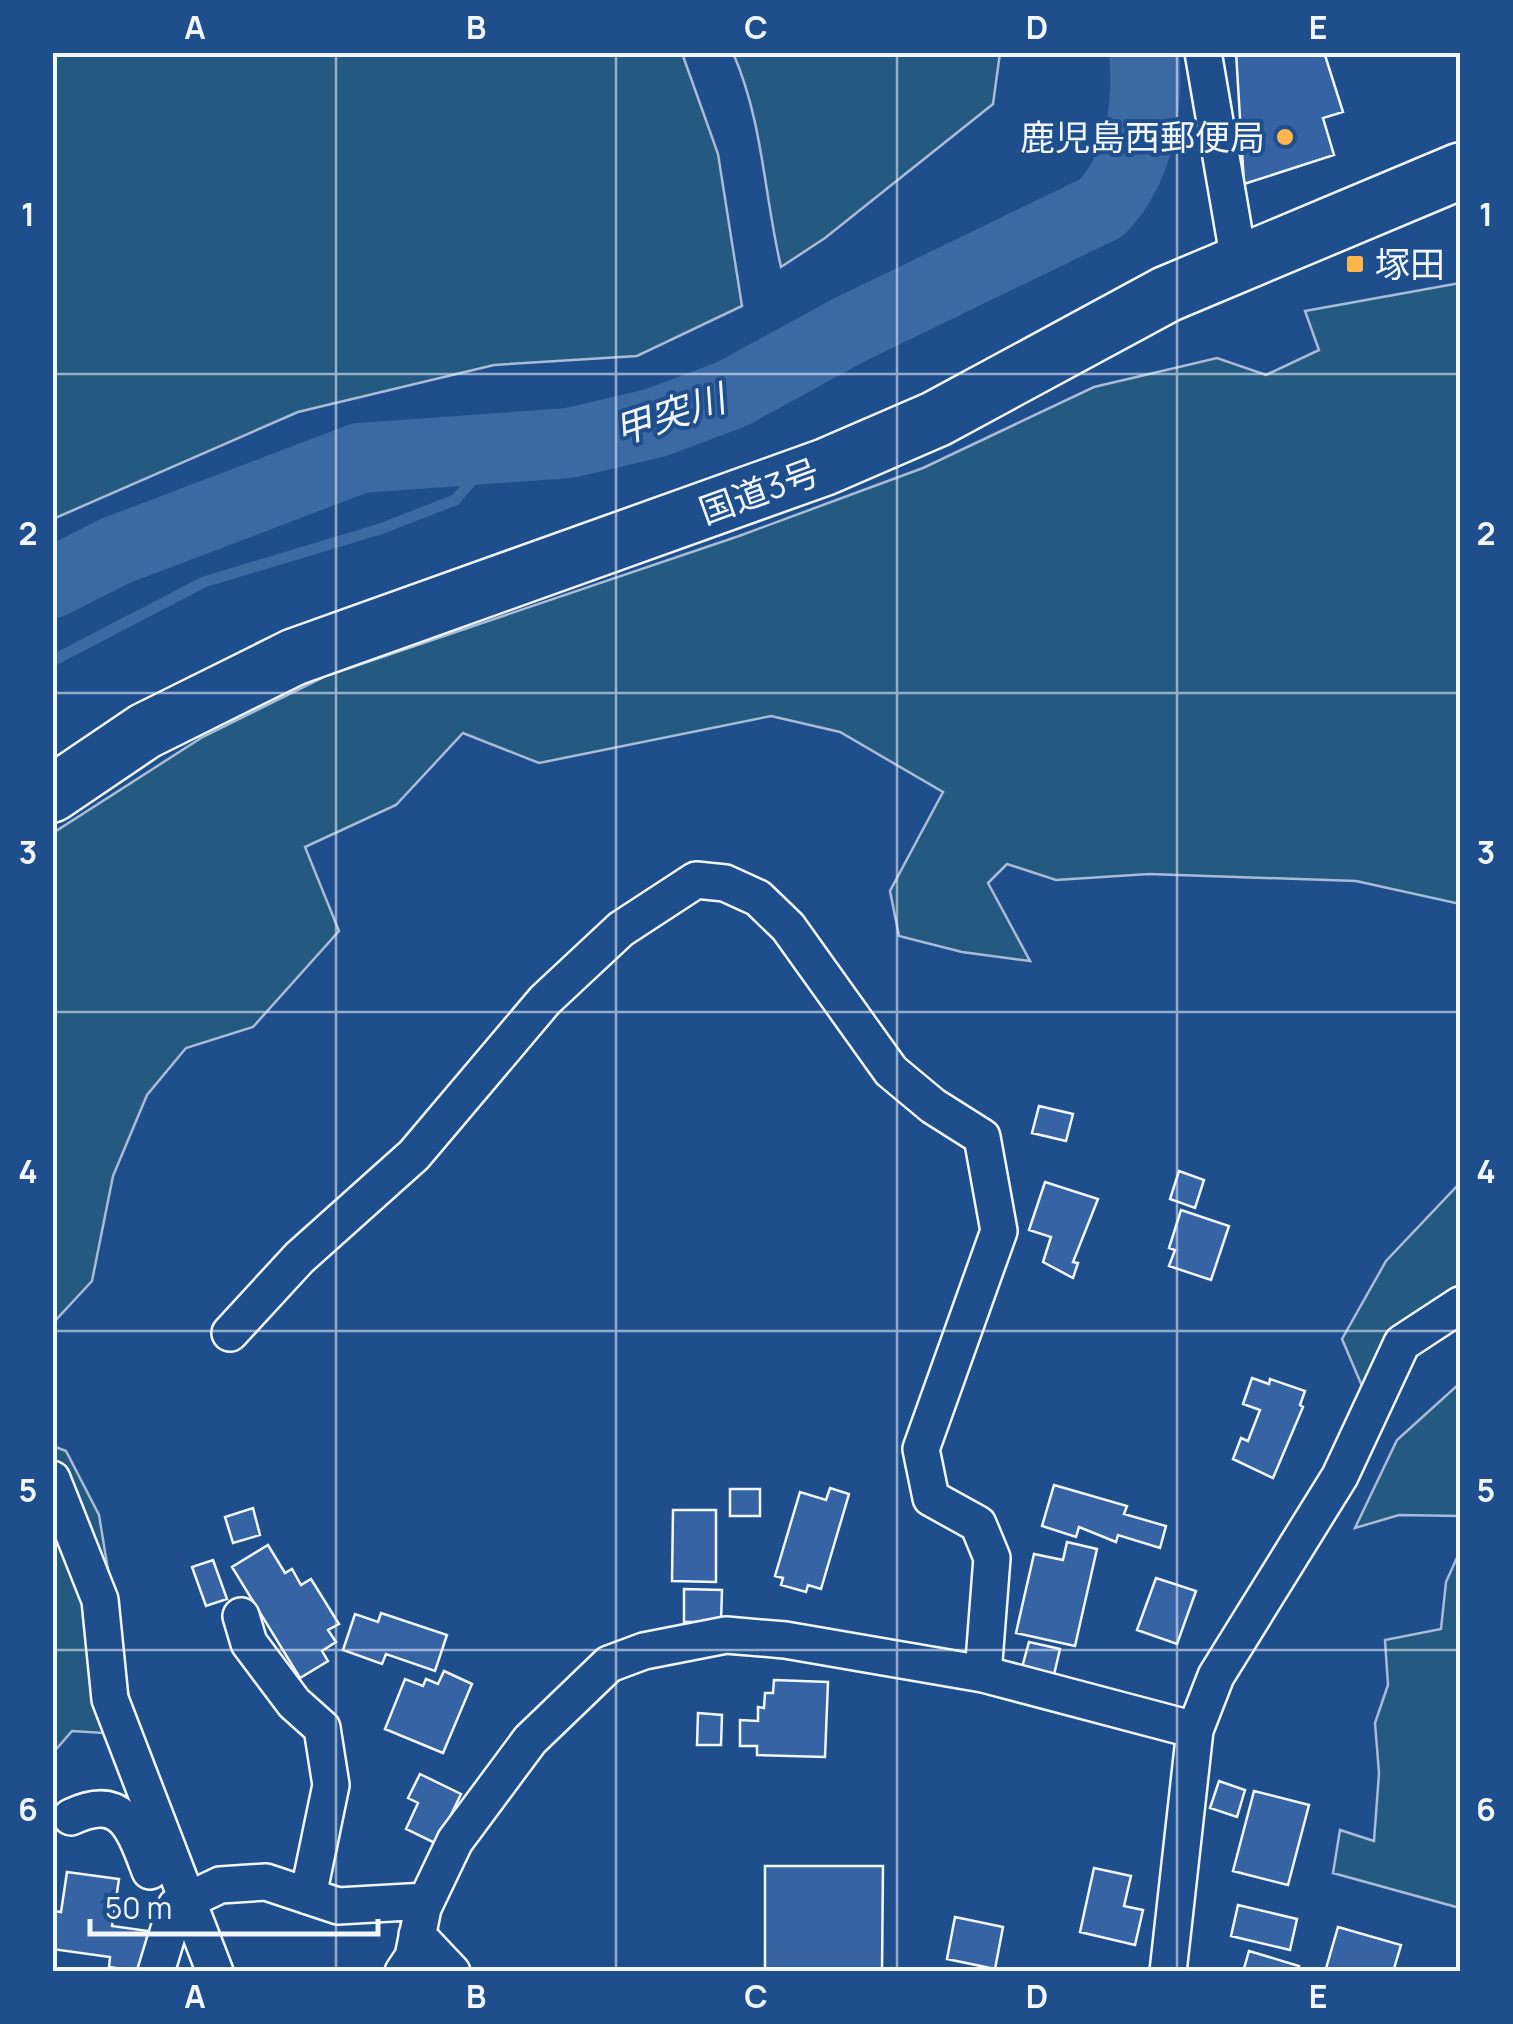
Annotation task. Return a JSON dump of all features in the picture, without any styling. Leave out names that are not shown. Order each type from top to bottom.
[{"type":"highway","name":"国道3号","points":[[52,794],[145,731],[294,656],[826,467],[936,419],[1167,294],[1460,171]]},
{"type":"street","points":[[1203,52],[1239,261]]},
{"type":"street","points":[[230,1333],[300,1258],[414,1155],[544,1000],[621,928],[696,880],[726,884],[758,898],[788,928],[891,1071],[933,1106],[982,1136],[999,1231],[921,1449],[931,1498],[978,1524],[992,1558],[984,1674]]},
{"type":"street","points":[[1168,1972],[1194,1730],[1216,1676],[1340,1476],[1402,1343],[1460,1305]]},
{"type":"street","points":[[52,1479],[100,1600],[110,1699],[181,1902],[215,1972]]},
{"type":"street","points":[[240,1616],[250,1643],[294,1702],[322,1728],[331,1785],[308,1896]]},
{"type":"street","points":[[403,1972],[413,1957],[422,1918],[455,1840],[530,1740],[609,1664],[644,1651],[726,1634],[984,1674],[1194,1730]]},
{"type":"street","points":[[70,1817],[92,1807],[114,1810],[133,1827],[156,1886],[181,1902]]},
{"type":"street","points":[[156,1972],[181,1902],[220,1885],[266,1882],[338,1906],[422,1918]]},
{"type":"street","points":[[422,1918],[452,1972]]},
{"type":"shaded area","points":[[53,52],[682,53],[718,154],[742,306],[637,356],[494,365],[298,412],[53,519]]},
{"type":"shaded area","points":[[733,53],[1000,53],[993,104],[825,238],[781,267],[751,105]]},
{"type":"shaded area","points":[[1460,283],[1460,904],[1356,881],[1149,874],[1056,880],[1007,864],[988,883],[1030,961],[962,952],[899,936],[890,891],[943,792],[840,732],[771,716],[539,763],[463,733],[396,805],[305,847],[339,931],[253,1027],[186,1048],[147,1095],[113,1176],[92,1281],[53,1323],[53,833],[201,738],[326,676],[739,536],[923,468],[1094,387],[1217,358],[1266,375],[1319,350],[1305,311]]},
{"type":"shaded area","points":[[1460,1183],[1460,1283],[1424,1314],[1362,1386],[1342,1339],[1386,1261]]},
{"type":"shaded area","points":[[1460,1383],[1460,1516],[1399,1515],[1355,1528],[1397,1440]]},
{"type":"shaded area","points":[[53,1446],[66,1451],[99,1515],[135,1735],[72,1731],[53,1753]]},
{"type":"shaded area","points":[[1460,1551],[1460,1908],[1333,1873],[1340,1830],[1374,1841],[1379,1773],[1375,1723],[1388,1685],[1385,1640],[1441,1629],[1446,1582]]},
{"type":"building","name":"鹿児島西郵便局","points":[[1236,52],[1324,52],[1343,112],[1323,118],[1334,155],[1244,184]]},
{"type":"building","points":[[1039,1106],[1073,1114],[1066,1141],[1032,1133]]},
{"type":"building","points":[[1179,1171],[1204,1180],[1195,1208],[1170,1199]]},
{"type":"building","points":[[1045,1182],[1098,1199],[1073,1262],[1078,1263],[1073,1278],[1043,1262],[1051,1237],[1029,1230]]},
{"type":"building","points":[[1181,1210],[1229,1226],[1211,1280],[1169,1266],[1175,1250],[1169,1248]]},
{"type":"building","points":[[1252,1378],[1269,1384],[1270,1379],[1305,1391],[1300,1405],[1303,1407],[1273,1478],[1233,1459],[1241,1438],[1248,1441],[1260,1410],[1243,1404]]},
{"type":"building","points":[[1054,1485],[1127,1506],[1124,1514],[1166,1526],[1160,1548],[1118,1535],[1116,1542],[1079,1527],[1076,1537],[1042,1526]]},
{"type":"building","points":[[830,1488],[849,1494],[821,1589],[808,1585],[806,1592],[781,1585],[783,1578],[775,1576],[800,1492],[826,1500]]},
{"type":"building","points":[[730,1489],[760,1489],[760,1516],[730,1516]]},
{"type":"building","points":[[253,1508],[260,1535],[233,1543],[225,1517]]},
{"type":"building","points":[[673,1510],[716,1510],[716,1582],[672,1581]]},
{"type":"building","points":[[1067,1542],[1097,1549],[1075,1646],[1016,1633],[1034,1554],[1063,1560]]},
{"type":"building","points":[[268,1545],[285,1573],[292,1569],[301,1585],[311,1579],[339,1624],[328,1630],[336,1642],[322,1651],[328,1661],[300,1678],[232,1567]]},
{"type":"building","points":[[213,1560],[227,1599],[206,1606],[192,1567]]},
{"type":"building","points":[[1156,1578],[1196,1591],[1177,1644],[1137,1630]]},
{"type":"building","points":[[684,1589],[722,1590],[721,1622],[684,1622]]},
{"type":"building","points":[[381,1613],[447,1635],[435,1671],[386,1654],[382,1664],[343,1650],[355,1614],[378,1622]]},
{"type":"building","points":[[1029,1642],[1060,1649],[1053,1679],[1021,1671]]},
{"type":"building","points":[[444,1671],[472,1684],[443,1753],[385,1729],[405,1679],[423,1686],[426,1679],[438,1684]]},
{"type":"building","points":[[774,1680],[828,1682],[825,1757],[757,1755],[757,1746],[740,1746],[740,1720],[758,1721],[758,1707],[764,1708],[765,1693],[773,1693]]},
{"type":"building","points":[[698,1713],[722,1715],[721,1745],[697,1745]]},
{"type":"building","points":[[420,1774],[461,1794],[437,1844],[406,1829],[418,1803],[408,1798]]},
{"type":"building","points":[[1219,1781],[1245,1790],[1237,1817],[1210,1808]]},
{"type":"building","points":[[1254,1791],[1309,1805],[1288,1885],[1233,1871]]},
{"type":"building","points":[[765,1866],[883,1866],[882,1972],[765,1972]]},
{"type":"building","points":[[1094,1868],[1131,1876],[1124,1906],[1143,1910],[1135,1945],[1080,1932]]},
{"type":"building","points":[[67,1872],[119,1879],[112,1926],[148,1931],[142,1972],[109,1967],[110,1957],[52,1949],[53,1911],[61,1912]]},
{"type":"building","points":[[1238,1905],[1297,1919],[1290,1950],[1231,1936]]},
{"type":"building","points":[[955,1917],[1003,1927],[995,1969],[947,1959]]},
{"type":"building","points":[[1338,1927],[1401,1945],[1393,1972],[1325,1972]]},
{"type":"building","points":[[1249,1951],[1299,1966],[1297,1972],[1243,1972]]},
{"type":"waterway","name":"甲突川","points":[[52,583],[115,551],[360,458],[569,443],[655,423],[732,394],[849,330],[1101,208],[1125,174],[1139,135],[1145,93],[1144,52]]},
{"type":"waterway","points":[[52,661],[204,582],[380,529],[455,500],[469,484],[483,447]]},
{"type":"place","name":"鹿児島西郵便局","points":[[1285,137]]},
{"type":"place","name":"塚田","points":[[1355,264]]}]
